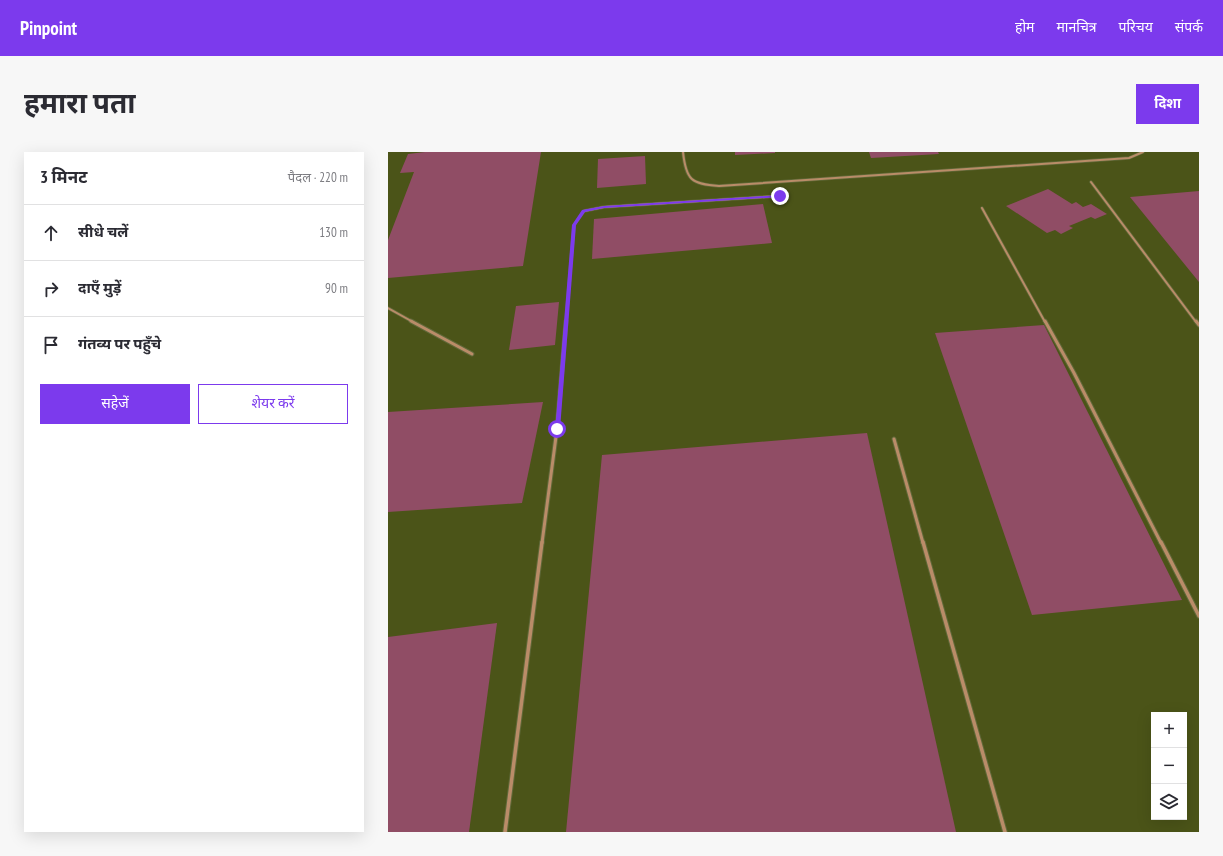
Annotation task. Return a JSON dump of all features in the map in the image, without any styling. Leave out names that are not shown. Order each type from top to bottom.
[{"type":"lane","points":[[683,152],[685,172],[688,178],[702,185],[719,186],[1129,158],[1143,152]]},
{"type":"lane","points":[[1090,182],[1199,325]]},
{"type":"lane","points":[[505,832],[557,429],[574,225],[584,211],[604,207],[780,196]]},
{"type":"lane","points":[[982,208],[1074,373],[1199,616]]},
{"type":"lane","points":[[388,308],[472,354]]},
{"type":"lane","points":[[894,439],[1005,832]]},
{"type":"shaded area","points":[[388,152],[1199,152],[1199,832],[388,832]]},
{"type":"building","points":[[425,152],[541,152],[523,266],[388,278],[388,240],[414,172],[400,173],[408,154]]},
{"type":"building","points":[[735,152],[775,152],[775,153],[735,155]]},
{"type":"building","points":[[869,152],[938,152],[939,154],[871,158]]},
{"type":"building","points":[[645,156],[646,184],[597,188],[598,159]]},
{"type":"building","points":[[1048,189],[1072,204],[1076,202],[1083,207],[1091,204],[1107,214],[1095,219],[1091,217],[1069,226],[1073,228],[1061,234],[1055,230],[1047,233],[1006,206]]},
{"type":"building","points":[[1199,191],[1199,282],[1130,197]]},
{"type":"building","points":[[763,204],[772,243],[592,259],[594,219]]},
{"type":"building","points":[[559,302],[555,345],[509,350],[516,306]]},
{"type":"building","points":[[1044,325],[1182,600],[1032,615],[935,333]]},
{"type":"building","points":[[543,402],[522,503],[388,512],[388,412]]},
{"type":"building","points":[[867,433],[956,832],[566,832],[602,455]]},
{"type":"building","points":[[497,623],[469,832],[388,832],[388,637]]},
{"type":"route","points":[[557,429],[574,225],[584,211],[604,207],[780,196]]}]
